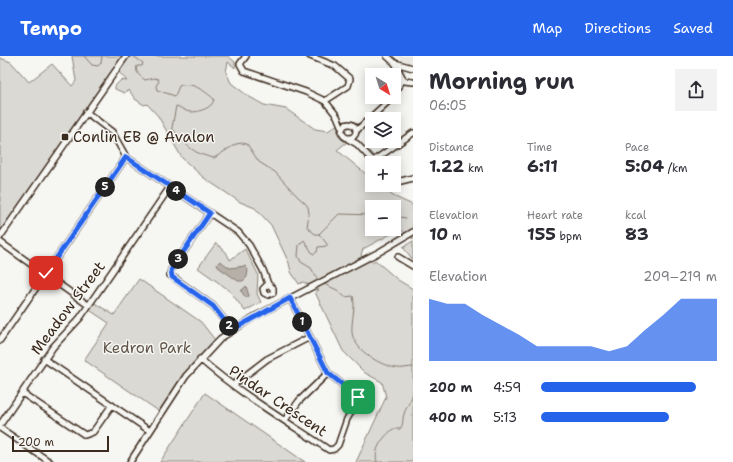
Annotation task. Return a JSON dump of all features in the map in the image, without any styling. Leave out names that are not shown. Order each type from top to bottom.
[{"type":"street","points":[[246,56],[240,64],[244,71],[306,92],[325,101],[337,116],[342,128],[342,135],[357,144],[368,156]]},
{"type":"street","points":[[310,56],[335,66],[350,79],[348,86],[325,101]]},
{"type":"street","points":[[387,56],[395,63],[402,76],[411,83],[401,90]]},
{"type":"street","points":[[0,237],[125,58]]},
{"type":"street","points":[[395,63],[411,67]]},
{"type":"street","points":[[402,76],[403,70],[411,67]]},
{"type":"street","points":[[348,139],[354,137],[362,123],[386,104]]},
{"type":"street","points":[[86,112],[112,132],[126,157],[232,227],[243,237],[259,262],[268,284]]},
{"type":"street","points":[[337,116],[349,124],[356,132],[357,144]]},
{"type":"street","points":[[342,128],[349,124],[362,123]]},
{"type":"street","points":[[382,156],[413,133]]},
{"type":"street","points":[[0,340],[126,157]]},
{"type":"street","points":[[401,181],[413,178]]},
{"type":"street","name":"Meadow Street","points":[[0,426],[44,359],[58,340],[80,318],[170,187]]},
{"type":"street","points":[[210,213],[170,273],[172,277],[213,306],[232,330]]},
{"type":"street","points":[[130,462],[186,376],[200,359],[232,330],[366,259],[413,232]]},
{"type":"street","points":[[0,242],[46,273],[88,305]]},
{"type":"street","points":[[398,257],[413,266]]},
{"type":"street","name":"Pindar Crescent","points":[[200,359],[234,385],[285,420],[329,450],[333,450],[337,447],[358,399],[357,395],[338,383],[328,373],[290,298]]},
{"type":"street","points":[[234,385],[267,359],[310,337]]},
{"type":"street","points":[[44,359],[150,431]]},
{"type":"street","points":[[285,420],[299,401],[328,373]]},
{"type":"street","points":[[22,393],[85,435],[93,432],[112,405]]},
{"type":"street","points":[[0,426],[50,462]]},
{"type":"shaded area","points":[[396,56],[413,56],[413,62],[405,62]]},
{"type":"shaded area","points":[[220,261],[230,268],[245,266],[248,270],[247,277],[243,281],[238,281],[218,267],[217,264]]},
{"type":"shaded area","points":[[246,286],[249,296],[246,298],[241,291]]},
{"type":"green space","points":[[72,56],[122,56],[112,74],[0,236],[0,58],[11,62],[29,82],[52,64],[72,86],[76,81]]},
{"type":"green space","points":[[130,56],[228,56],[235,62],[235,68],[228,62],[226,72],[231,83],[248,96],[264,105],[286,109],[315,129],[328,131],[338,124],[339,137],[347,142],[337,150],[365,173],[365,192],[388,192],[393,196],[413,205],[413,239],[401,230],[401,200],[365,200],[365,236],[387,236],[363,249],[361,255],[363,259],[373,262],[375,260],[398,280],[413,289],[413,462],[356,462],[386,397],[382,382],[365,373],[343,351],[315,292],[319,290],[303,282],[299,284],[291,272],[289,263],[271,225],[255,208],[240,202],[204,178],[182,158],[158,116],[147,104],[144,105],[135,99],[129,90],[124,93],[115,89],[115,86],[121,80],[127,81],[118,71]]},
{"type":"green space","points":[[413,241],[413,260],[403,247]]},
{"type":"green space","points":[[216,243],[226,252],[230,260],[245,249],[258,274],[257,294],[261,302],[245,311],[229,290],[198,268]]},
{"type":"green space","name":"Kedron Park","points":[[139,279],[201,322],[215,340],[186,372],[160,412],[84,360],[109,323],[88,309],[93,302],[114,315]]},
{"type":"green space","points":[[205,393],[305,462],[160,462]]},
{"type":"waterway","points":[[84,56],[92,65],[98,66],[101,63],[102,56]]},
{"type":"waterway","points":[[133,56],[143,63],[142,66],[137,66],[137,72],[140,76],[145,80],[154,78],[158,79],[159,81],[156,86],[157,90],[175,96],[179,86],[188,85],[202,90],[214,99],[211,105],[205,109],[194,112],[189,112],[176,106],[172,128],[190,148],[200,154],[214,158],[236,144],[247,144],[259,162],[275,172],[305,203],[308,207],[309,214],[307,227],[315,234],[319,234],[327,246],[318,247],[317,252],[313,254],[304,240],[299,245],[298,256],[301,262],[311,268],[318,280]]},
{"type":"waterway","points":[[319,234],[339,214],[365,215]]},
{"type":"waterway","points":[[401,217],[406,218]]},
{"type":"waterway","points":[[322,283],[337,290],[345,297],[353,296],[354,305],[352,333],[354,340],[363,351],[377,361],[391,367],[413,367]]},
{"type":"waterway","points":[[377,462],[376,457],[380,443],[393,429],[400,429],[405,411],[412,397],[413,390]]},
{"type":"place","name":"Conlin EB @ Avalon","points":[[65,137]]},
{"type":"route","points":[[46,273],[126,157],[210,213],[171,270],[170,275],[213,306],[232,330],[290,298],[328,373],[338,383],[358,397]]}]
